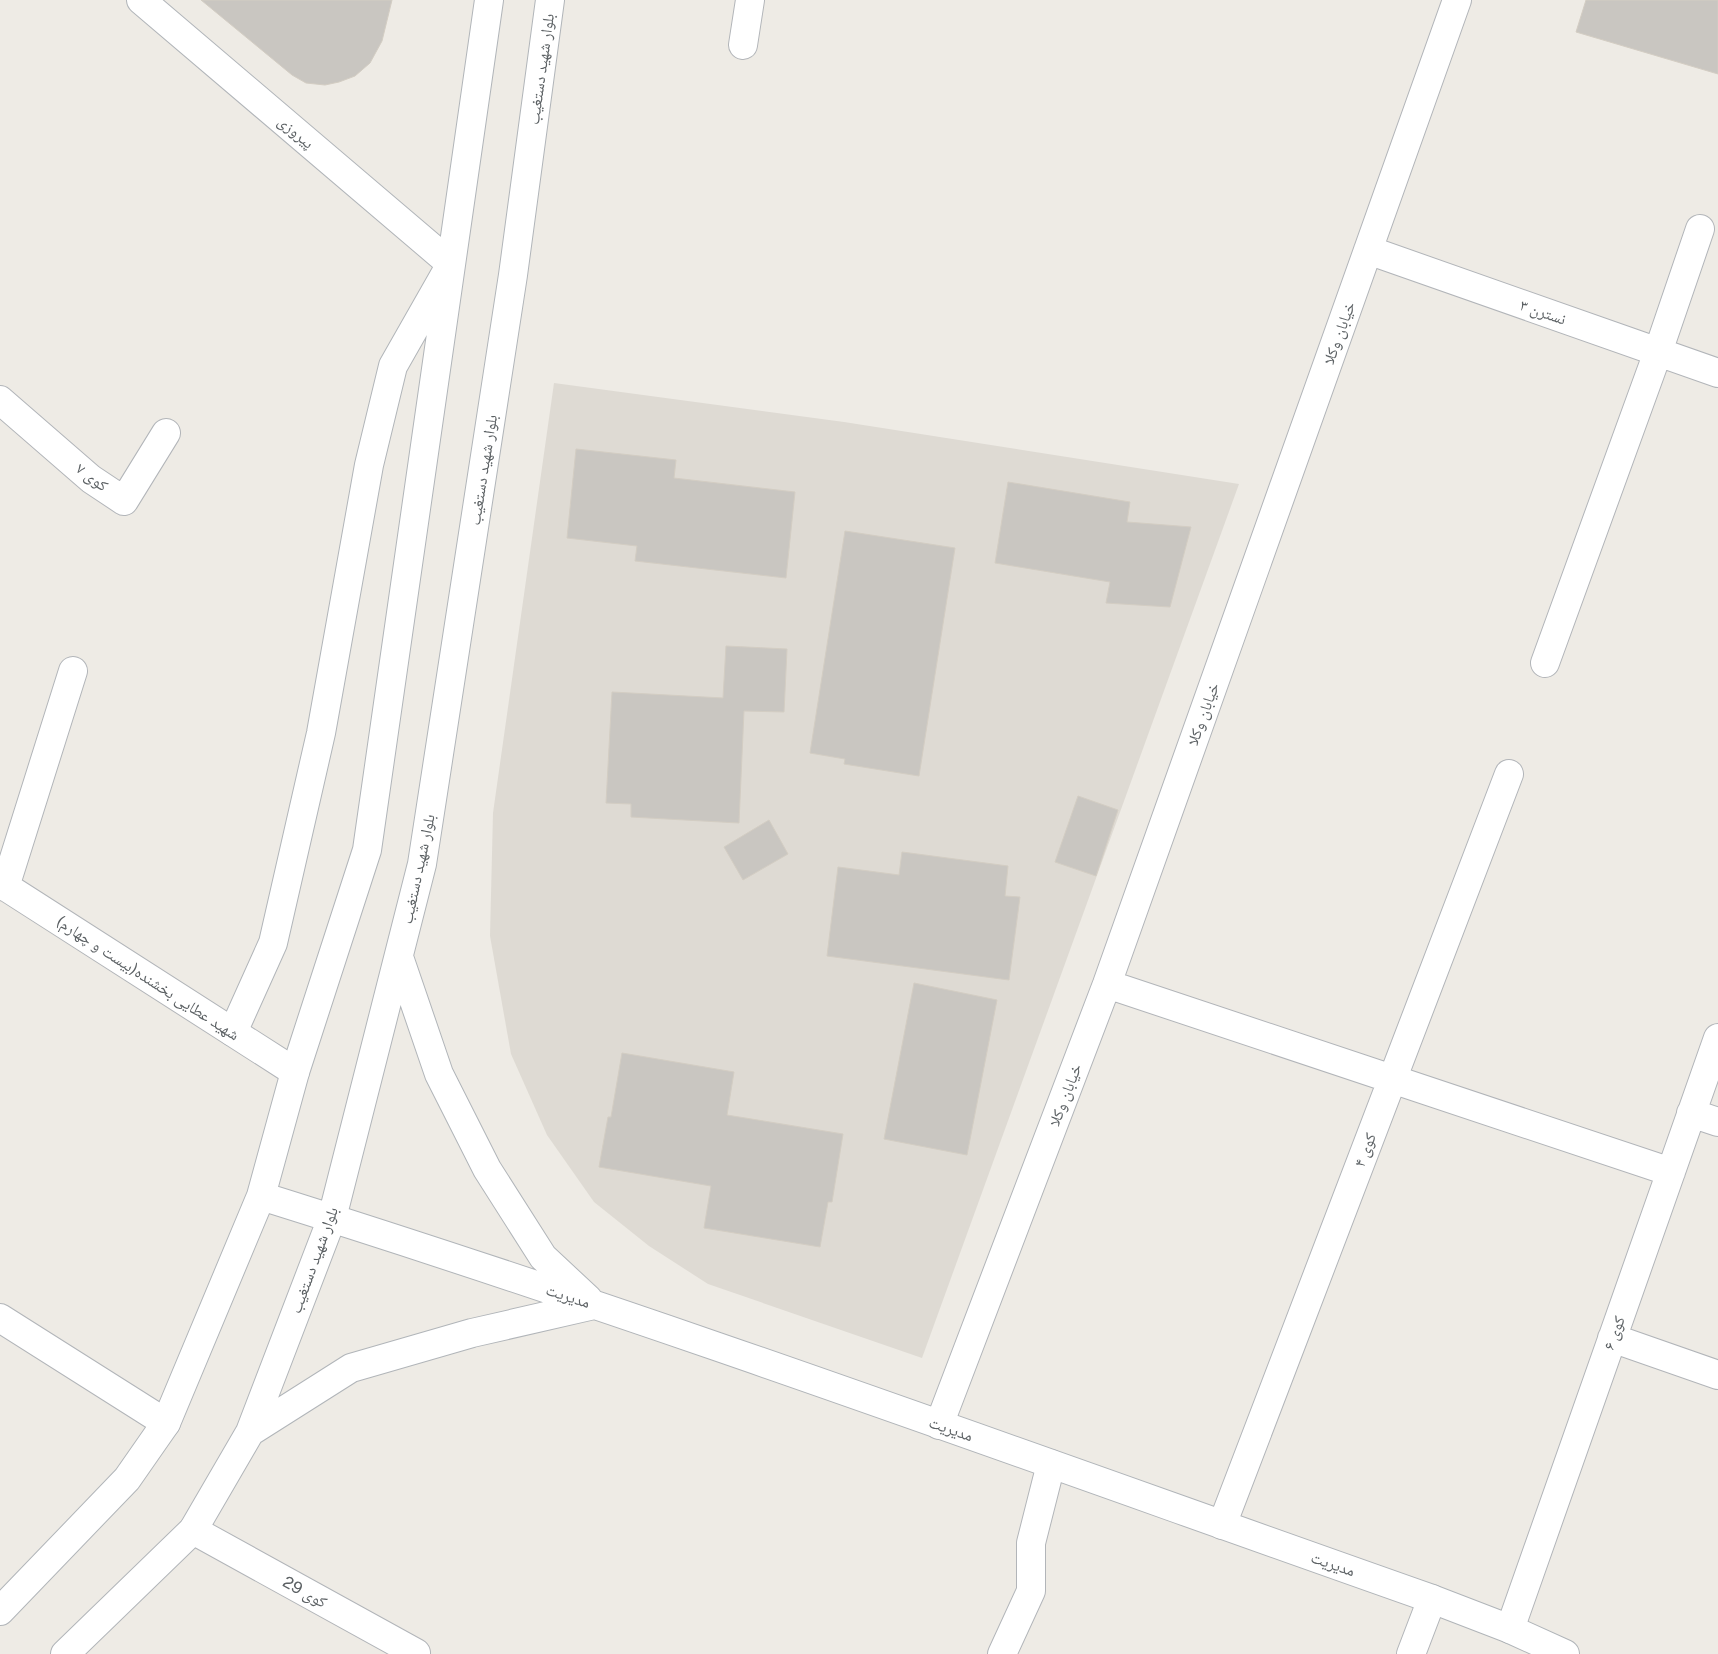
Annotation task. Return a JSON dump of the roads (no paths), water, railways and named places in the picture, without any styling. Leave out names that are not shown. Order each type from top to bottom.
[{"type":"street","name":"پیروزی","points":[[141,0],[451,264]]},
{"type":"street","points":[[0,1611],[127,1479],[166,1423],[261,1196],[295,1072],[367,850],[489,0]]},
{"type":"street","name":"بلوار شهید دستغیب","points":[[65,1654],[194,1530],[250,1432],[332,1218],[422,864],[513,275],[550,0]]},
{"type":"street","points":[[743,45],[750,0]]},
{"type":"street","name":"خیابان وکلا","points":[[939,1425],[1107,984],[1457,0]]},
{"type":"street","points":[[1545,663],[1658,352],[1700,230]]},
{"type":"street","name":"نسترن ۳","points":[[1368,250],[1718,374]]},
{"type":"street","points":[[233,1032],[273,943],[321,733],[369,466],[393,366],[451,264]]},
{"type":"street","name":"کوی ۷","points":[[0,400],[91,479],[124,501],[166,433]]},
{"type":"street","points":[[3,885],[73,671]]},
{"type":"street","name":"کوی ۴","points":[[1222,1525],[1509,774]]},
{"type":"street","name":"شهید عطایی بخشنده(بیست و چهارم)","points":[[3,885],[295,1072]]},
{"type":"street","points":[[399,957],[439,1074],[487,1169],[543,1258],[594,1305]]},
{"type":"street","points":[[1107,984],[1671,1172]]},
{"type":"street","name":"کوی ۶","points":[[1510,1629],[1718,1038]]},
{"type":"street","points":[[1691,1113],[1718,1122]]},
{"type":"street","name":"مدیریت","points":[[261,1196],[594,1305],[1051,1464],[1432,1599],[1510,1629],[1565,1654]]},
{"type":"street","points":[[250,1432],[351,1368],[472,1333],[594,1305]]},
{"type":"street","points":[[0,1318],[166,1423]]},
{"type":"street","points":[[1612,1338],[1718,1375]]},
{"type":"street","points":[[1002,1654],[1031,1591],[1031,1543],[1051,1464]]},
{"type":"street","name":"کوی 29","points":[[194,1530],[416,1652],[415,1654]]},
{"type":"street","points":[[1411,1654],[1432,1599]]}]
